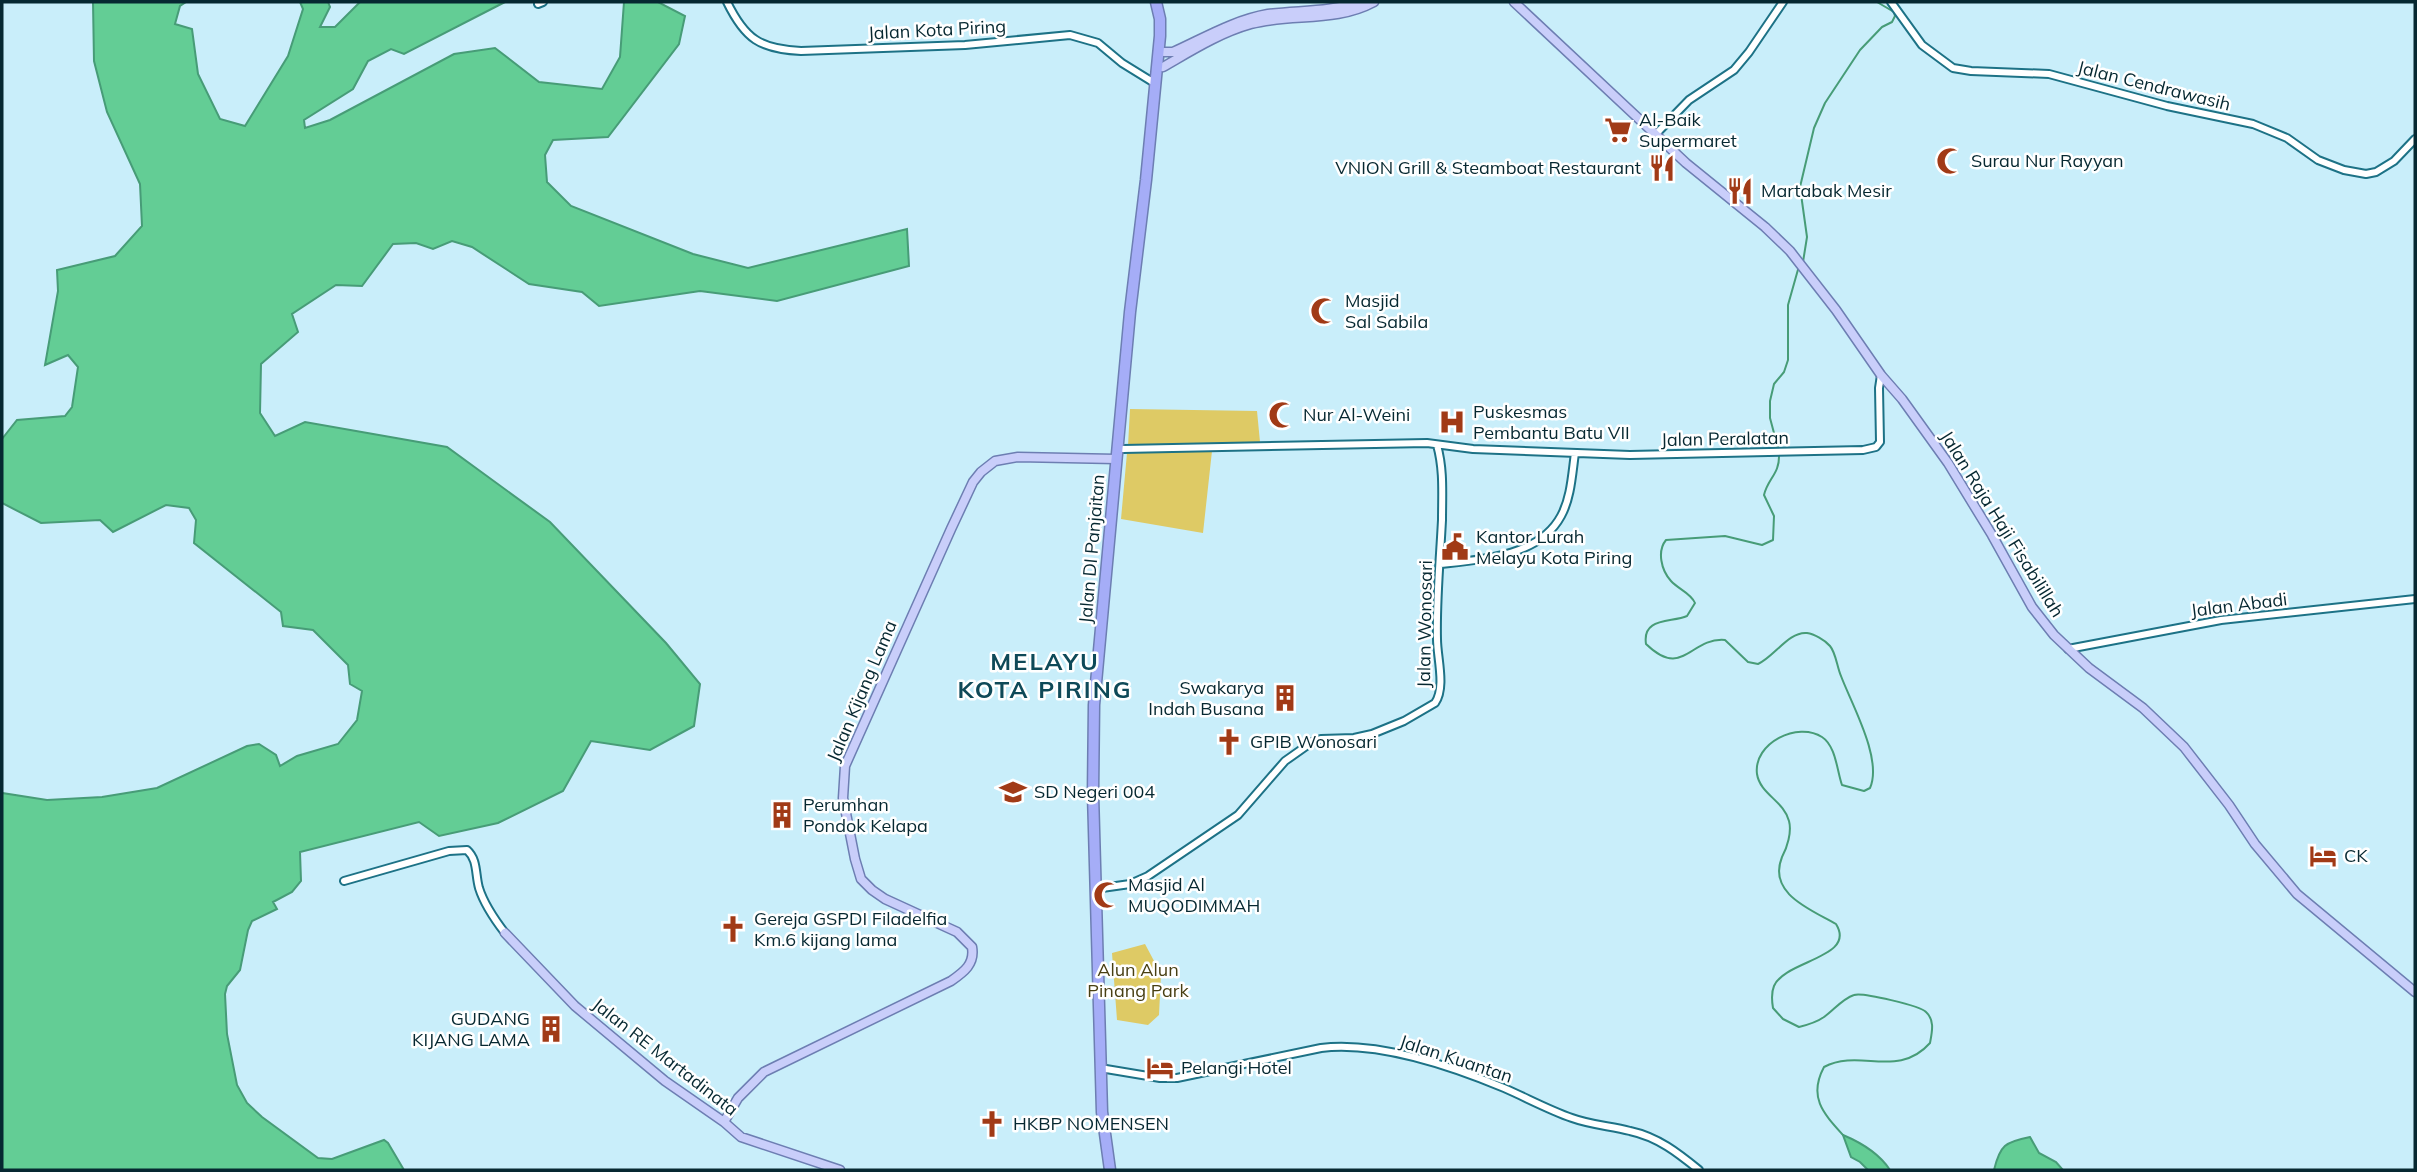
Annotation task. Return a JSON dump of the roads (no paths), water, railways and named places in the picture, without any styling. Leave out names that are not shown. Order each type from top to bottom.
[{"type":"highway","points":[[1156,2],[1160,19],[1162,59]]},
{"type":"highway","points":[[1162,59],[1163,2]]},
{"type":"highway","name":"Jalan DI Panjaitan","points":[[1112,1170],[1102,1112],[1093,718],[1123,449],[1156,84],[1162,59]]},
{"type":"highway","name":"Jalan DI Panjaitan","points":[[1112,1170],[1105,1102],[1098,743],[1102,649],[1116,459],[1162,59]]},
{"type":"main road","points":[[1162,59],[1232,24],[1329,10],[1359,2]]},
{"type":"main road","points":[[1162,59],[1269,18],[1331,17],[1374,2]]},
{"type":"main road","name":"Jalan Raja Haji Fisabilillah","points":[[1514,2],[1655,135],[1790,251],[1836,310],[1881,375],[1909,408],[1961,482],[2032,607],[2068,649],[2143,708],[2184,747],[2255,844],[2297,894],[2415,992]]},
{"type":"main road","name":"Jalan Kijang Lama","points":[[724,1122],[738,1098],[764,1072],[951,981],[971,963],[972,947],[962,936],[885,899],[866,886],[855,859],[843,798],[845,766],[962,505],[981,472],[995,461],[1018,457],[1116,459]]},
{"type":"main road","name":"Jalan RE Martadinata","points":[[505,933],[575,1006],[665,1081],[749,1141],[840,1170]]},
{"type":"street","name":"Jalan Kota Piring","points":[[727,2],[748,33],[763,45],[775,50],[965,45],[1070,35],[1098,43],[1122,63],[1156,84]]},
{"type":"street","points":[[1655,135],[1689,100],[1734,70],[1783,2]]},
{"type":"street","name":"Jalan Cendrawasih","points":[[1891,2],[1923,45],[1953,68],[2049,74],[2162,105],[2253,124],[2287,138],[2302,151],[2324,163],[2362,174],[2387,166],[2415,140]]},
{"type":"street","name":"Jalan Peralatan","points":[[1123,449],[1427,443],[1531,453],[1630,455],[1863,450],[1876,447],[1880,442],[1881,375]]},
{"type":"street","name":"Jalan Wonosari","points":[[1102,888],[1130,884],[1148,876],[1229,821],[1255,798],[1285,761],[1312,742],[1373,734],[1404,721],[1435,703],[1440,681],[1437,611],[1443,482],[1437,445]]},
{"type":"street","points":[[1440,564],[1496,556],[1531,546],[1545,537],[1565,507],[1575,453]]},
{"type":"street","name":"Jalan Abadi","points":[[2068,649],[2221,620],[2415,598]]},
{"type":"street","name":"Jalan RE Martadinata","points":[[344,881],[449,851],[467,850],[473,857],[483,897],[495,921],[505,933]]},
{"type":"street","name":"Jalan Kuantan","points":[[1106,1069],[1160,1079],[1177,1079],[1321,1048],[1340,1047],[1384,1052],[1475,1077],[1575,1119],[1646,1135],[1666,1145],[1699,1170]]},
{"type":"waterway","points":[[1803,262],[1807,237],[1800,187],[1814,128],[1825,103],[1860,50],[1882,27],[1892,22],[1894,12],[1877,2]]},
{"type":"waterway","points":[[1778,448],[1770,418],[1770,401],[1774,384],[1784,372],[1788,360],[1788,305],[1799,266]]},
{"type":"waterway","points":[[1779,454],[1778,466],[1764,495],[1774,516],[1773,540],[1762,545],[1725,536],[1666,540],[1661,555],[1665,572],[1695,603],[1687,616],[1659,622],[1648,629],[1646,644],[1659,654],[1678,658],[1703,644],[1725,640],[1748,662],[1758,664],[1794,636],[1807,633],[1825,642],[1834,652],[1869,747],[1873,776],[1870,788],[1864,791],[1842,785],[1830,746],[1822,737],[1812,733],[1801,732],[1779,738],[1769,744],[1762,753],[1758,763],[1759,781],[1782,808],[1789,821],[1789,840],[1779,870],[1781,881],[1794,899],[1836,924],[1840,935],[1837,944],[1829,952],[1781,977],[1773,989],[1773,1008],[1783,1019],[1799,1027],[1821,1019],[1854,995],[1868,996],[1922,1009],[1929,1015],[1932,1026],[1930,1043],[1918,1054],[1905,1059],[1851,1060],[1824,1067],[1817,1087],[1820,1104],[1843,1135]]},
{"type":"place","name":"Al-Baik Supermaret","points":[[1618,130]]},
{"type":"place","name":"Surau Nur Rayyan","points":[[1950,161]]},
{"type":"place","name":"VNION Grill & Steamboat Restaurant","points":[[1662,168]]},
{"type":"place","name":"Martabak Mesir","points":[[1740,191]]},
{"type":"place","name":"Masjid Sal Sabila","points":[[1324,311]]},
{"type":"place","name":"Nur Al-Weini","points":[[1282,415]]},
{"type":"place","name":"Puskesmas Pembantu Batu VII","points":[[1452,422]]},
{"type":"place","name":"Kantor Lurah Melayu Kota Piring","points":[[1455,547]]},
{"type":"place","name":"Swakarya Indah Busana","points":[[1285,698]]},
{"type":"place","name":"GPIB Wonosari","points":[[1229,742]]},
{"type":"place","name":"SD Negeri 004","points":[[1013,792]]},
{"type":"place","name":"Perumhan Pondok Kelapa","points":[[782,815]]},
{"type":"place","name":"CK","points":[[2323,856]]},
{"type":"place","name":"Masjid Al MUQODIMMAH","points":[[1107,895]]},
{"type":"place","name":"Gereja GSPDI Filadelfia Km.6 kijang lama","points":[[733,929]]},
{"type":"place","name":"GUDANG KIJANG LAMA","points":[[551,1029]]},
{"type":"place","name":"Pelangi Hotel","points":[[1160,1068]]},
{"type":"place","name":"HKBP NOMENSEN","points":[[992,1124]]},
{"type":"district","name":"MELAYU KOTA PIRING","points":[[1045,676]]},
{"type":"park label","name":"Alun Alun Pinang Park","points":[[1138,980]]}]
